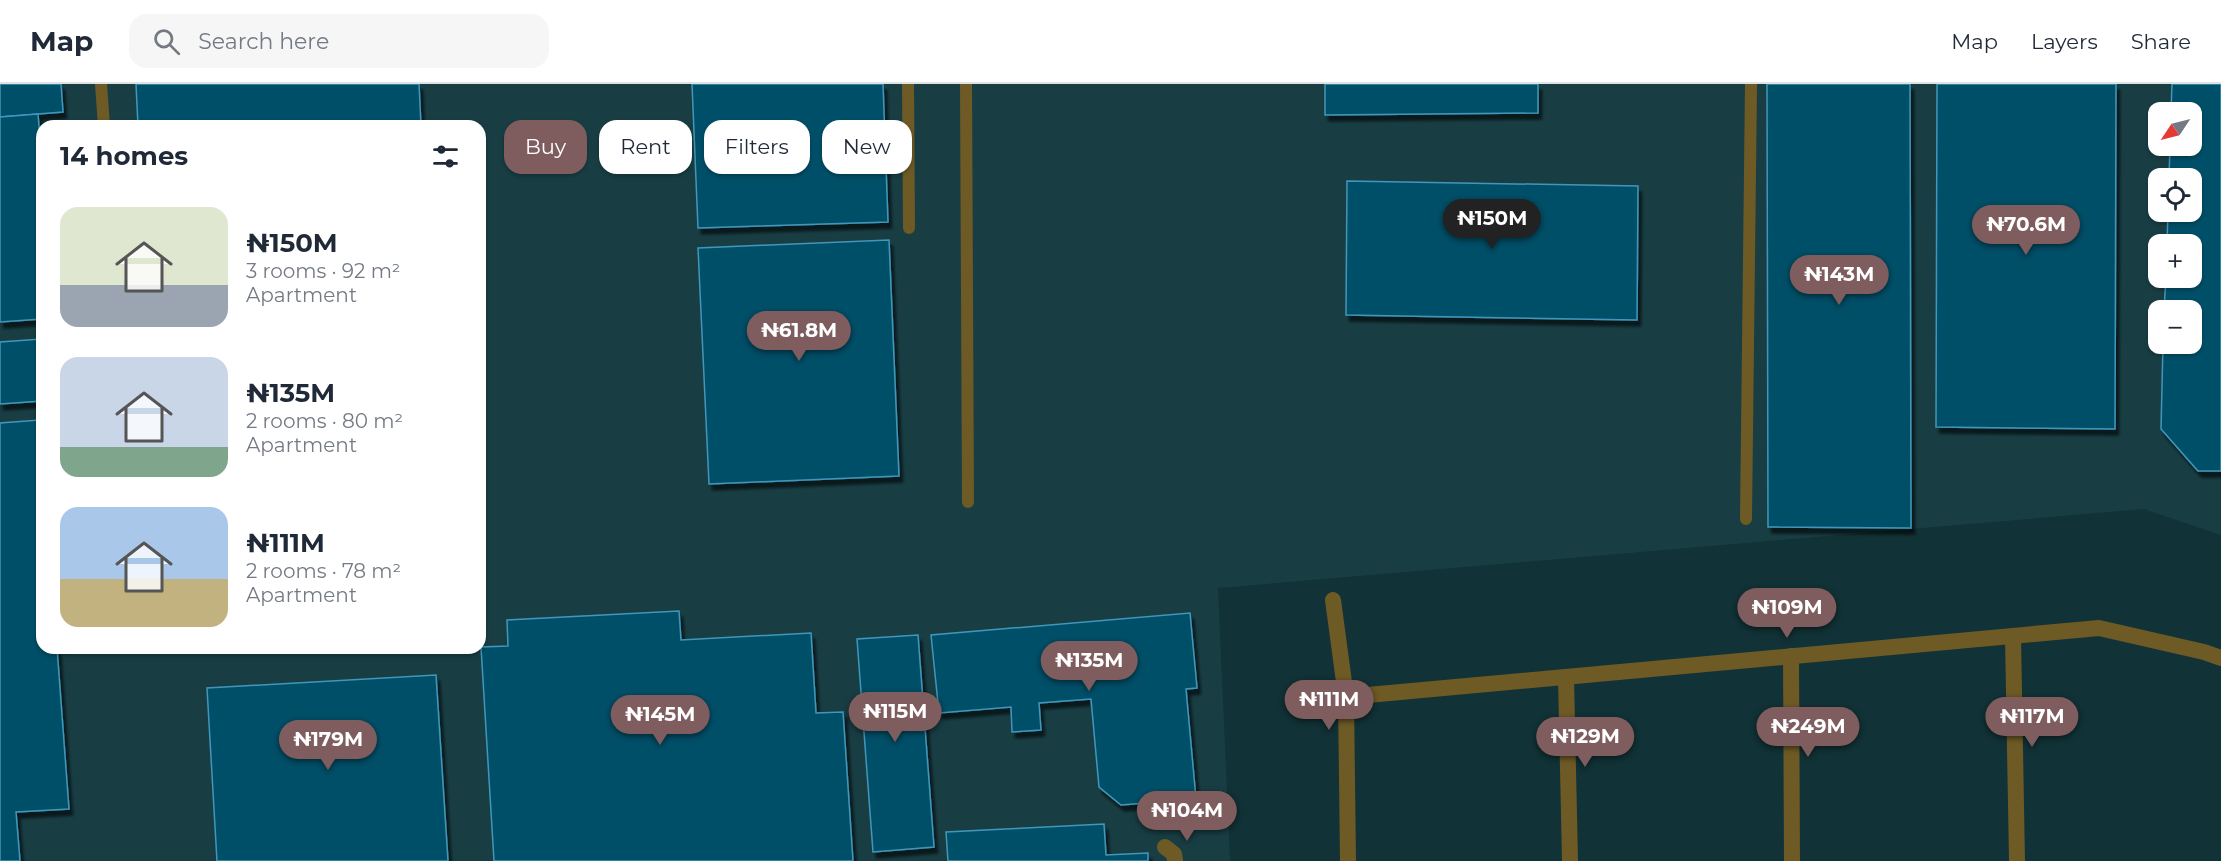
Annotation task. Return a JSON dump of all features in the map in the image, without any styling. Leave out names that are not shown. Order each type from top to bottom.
[{"type":"street","points":[[1333,600],[1346,697],[1348,861]]},
{"type":"street","points":[[1346,697],[2099,628],[2221,658]]},
{"type":"street","points":[[2013,636],[2017,861]]},
{"type":"street","points":[[1791,656],[1792,861]]},
{"type":"street","points":[[1566,677],[1570,861]]},
{"type":"street","points":[[1165,847],[1174,854],[1174,861]]},
{"type":"lane","points":[[101,84],[104,120]]},
{"type":"lane","points":[[908,84],[909,228]]},
{"type":"lane","points":[[966,84],[968,502]]},
{"type":"lane","points":[[1746,519],[1751,84]]},
{"type":"shaded area","points":[[0,84],[2221,84],[2221,535],[2144,509],[1218,588],[1230,861],[0,861]]},
{"type":"building","points":[[0,84],[61,84],[63,112],[0,117]]},
{"type":"building","points":[[136,84],[419,84],[421,120],[138,120]]},
{"type":"building","points":[[692,84],[883,84],[884,120],[822,120],[822,174],[886,174],[888,222],[698,228]]},
{"type":"building","points":[[1325,84],[1538,84],[1538,113],[1325,115]]},
{"type":"building","points":[[1767,84],[1910,84],[1911,528],[1768,527]]},
{"type":"building","points":[[1937,84],[2116,84],[2115,429],[1936,427]]},
{"type":"building","points":[[2172,84],[2221,84],[2221,471],[2198,471],[2161,429],[2163,354],[2202,354],[2202,300],[2165,300],[2165,288],[2202,288],[2202,234],[2167,234],[2168,222],[2202,222],[2202,168],[2169,168],[2170,156],[2202,156],[2202,102],[2171,102]]},
{"type":"building","points":[[38,114],[38,120],[36,120],[36,319],[0,322],[0,117]]},
{"type":"building","points":[[1347,181],[1638,186],[1637,320],[1346,315]]},
{"type":"building","points":[[889,240],[899,476],[709,484],[698,248]]},
{"type":"building","points":[[36,339],[36,401],[0,404],[0,342]]},
{"type":"building","points":[[36,420],[36,654],[57,654],[69,809],[16,812],[20,861],[0,861],[0,423]]},
{"type":"building","points":[[679,611],[681,640],[811,633],[816,713],[843,712],[853,861],[494,861],[481,654],[486,654],[486,647],[508,646],[507,620]]},
{"type":"building","points":[[1190,613],[1197,688],[1186,689],[1196,799],[1121,805],[1099,787],[1091,699],[1039,703],[1041,730],[1012,732],[1011,707],[939,713],[931,635]]},
{"type":"building","points":[[918,635],[934,847],[873,852],[857,639]]},
{"type":"building","points":[[436,675],[448,861],[217,861],[207,688]]},
{"type":"building","points":[[1104,824],[1106,855],[1148,853],[1148,861],[948,861],[946,832]]}]
